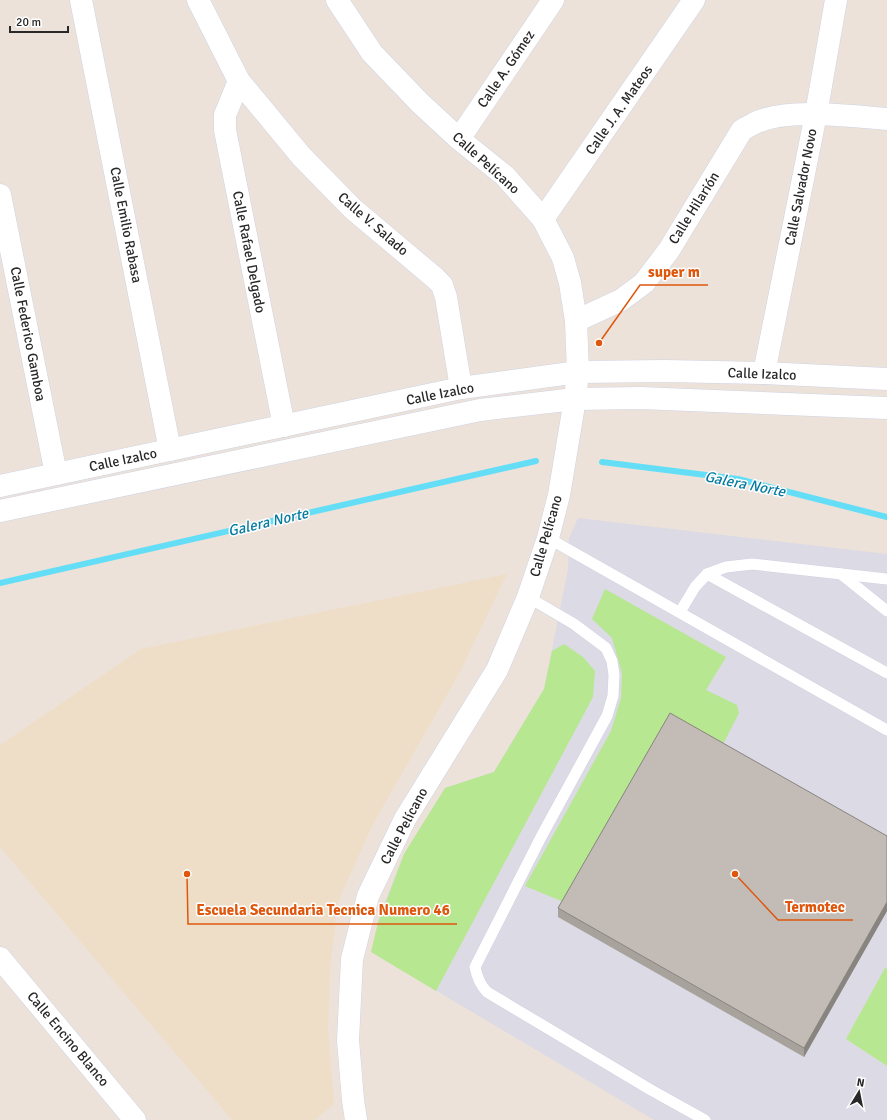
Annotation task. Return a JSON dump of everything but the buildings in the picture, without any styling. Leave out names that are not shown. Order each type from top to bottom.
[{"type":"main road","name":"Calle Emilio Rabasa","points":[[81,0],[170,450]]},
{"type":"main road","name":"Calle V. Salado","points":[[198,0],[239,81],[302,157],[354,209],[442,285],[446,297],[461,388]]},
{"type":"main road","name":"Calle Pelícano","points":[[337,0],[372,53],[420,103],[460,139],[505,176],[543,219],[563,258],[570,282],[576,321],[578,372],[559,496],[548,538],[528,597],[497,670],[405,819],[368,896],[352,959],[348,1040],[356,1120]]},
{"type":"main road","name":"Calle A. Gómez","points":[[460,139],[553,0]]},
{"type":"main road","name":"Calle J. A. Mateos","points":[[543,219],[694,0]]},
{"type":"main road","name":"Calle Salvador Novo","points":[[764,373],[816,114],[836,0]]},
{"type":"main road","name":"Calle Rafael Delgado","points":[[239,81],[225,115],[225,130],[284,426]]},
{"type":"main road","name":"Calle Hilarión","points":[[576,321],[621,300],[644,283],[669,250],[742,130],[753,123],[783,115],[816,114],[887,119]]},
{"type":"main road","name":"Calle Federico Gamboa","points":[[0,195],[4,237],[56,474]]},
{"type":"main road","name":"Calle Izalco","points":[[0,486],[461,388],[578,372],[665,371],[764,373],[887,379]]},
{"type":"main road","name":"Calle Izalco","points":[[0,511],[480,410],[575,399],[640,398],[887,408]]},
{"type":"main road","name":"Calle Encino Blanco","points":[[0,958],[135,1120]]},
{"type":"lane","points":[[548,538],[887,730]]},
{"type":"lane","points":[[680,612],[695,587],[707,574],[726,567],[752,564],[887,579]]},
{"type":"lane","points":[[840,573],[887,611]]},
{"type":"lane","points":[[707,574],[887,673]]},
{"type":"lane","points":[[528,597],[574,624],[606,648],[612,661],[614,675],[613,696],[607,716],[541,837],[475,967],[477,977],[482,987],[487,992],[651,1090],[705,1120]]},
{"type":"shaded area","points":[[578,518],[887,554],[887,969],[885,969],[846,1039],[887,1066],[887,1120],[654,1120],[371,952],[379,917],[404,854],[445,788],[494,772],[544,689],[568,569],[569,538]]},
{"type":"shaded area","points":[[507,574],[459,674],[372,826],[338,902],[330,970],[328,1029],[334,1104],[315,1120],[232,1120],[0,847],[0,745],[141,649]]},
{"type":"green space","points":[[605,589],[726,657],[706,690],[737,705],[739,713],[720,750],[566,903],[525,886],[611,731],[621,698],[622,673],[612,638],[592,619]]},
{"type":"green space","points":[[564,644],[583,657],[595,671],[593,697],[436,991],[371,952],[378,923],[404,854],[445,788],[494,772],[544,689],[552,651]]},
{"type":"green space","points":[[885,968],[887,969],[887,1066],[846,1039]]},
{"type":"waterway","name":"Galera Norte","points":[[0,583],[536,461]]},
{"type":"waterway","name":"Galera Norte","points":[[602,462],[738,479],[887,517]]},
{"type":"place","name":"super m","points":[[599,343]]},
{"type":"place","name":"Escuela Secundaria Tecnica Numero 46","points":[[187,874]]},
{"type":"place","name":"Termotec","points":[[735,874]]}]
